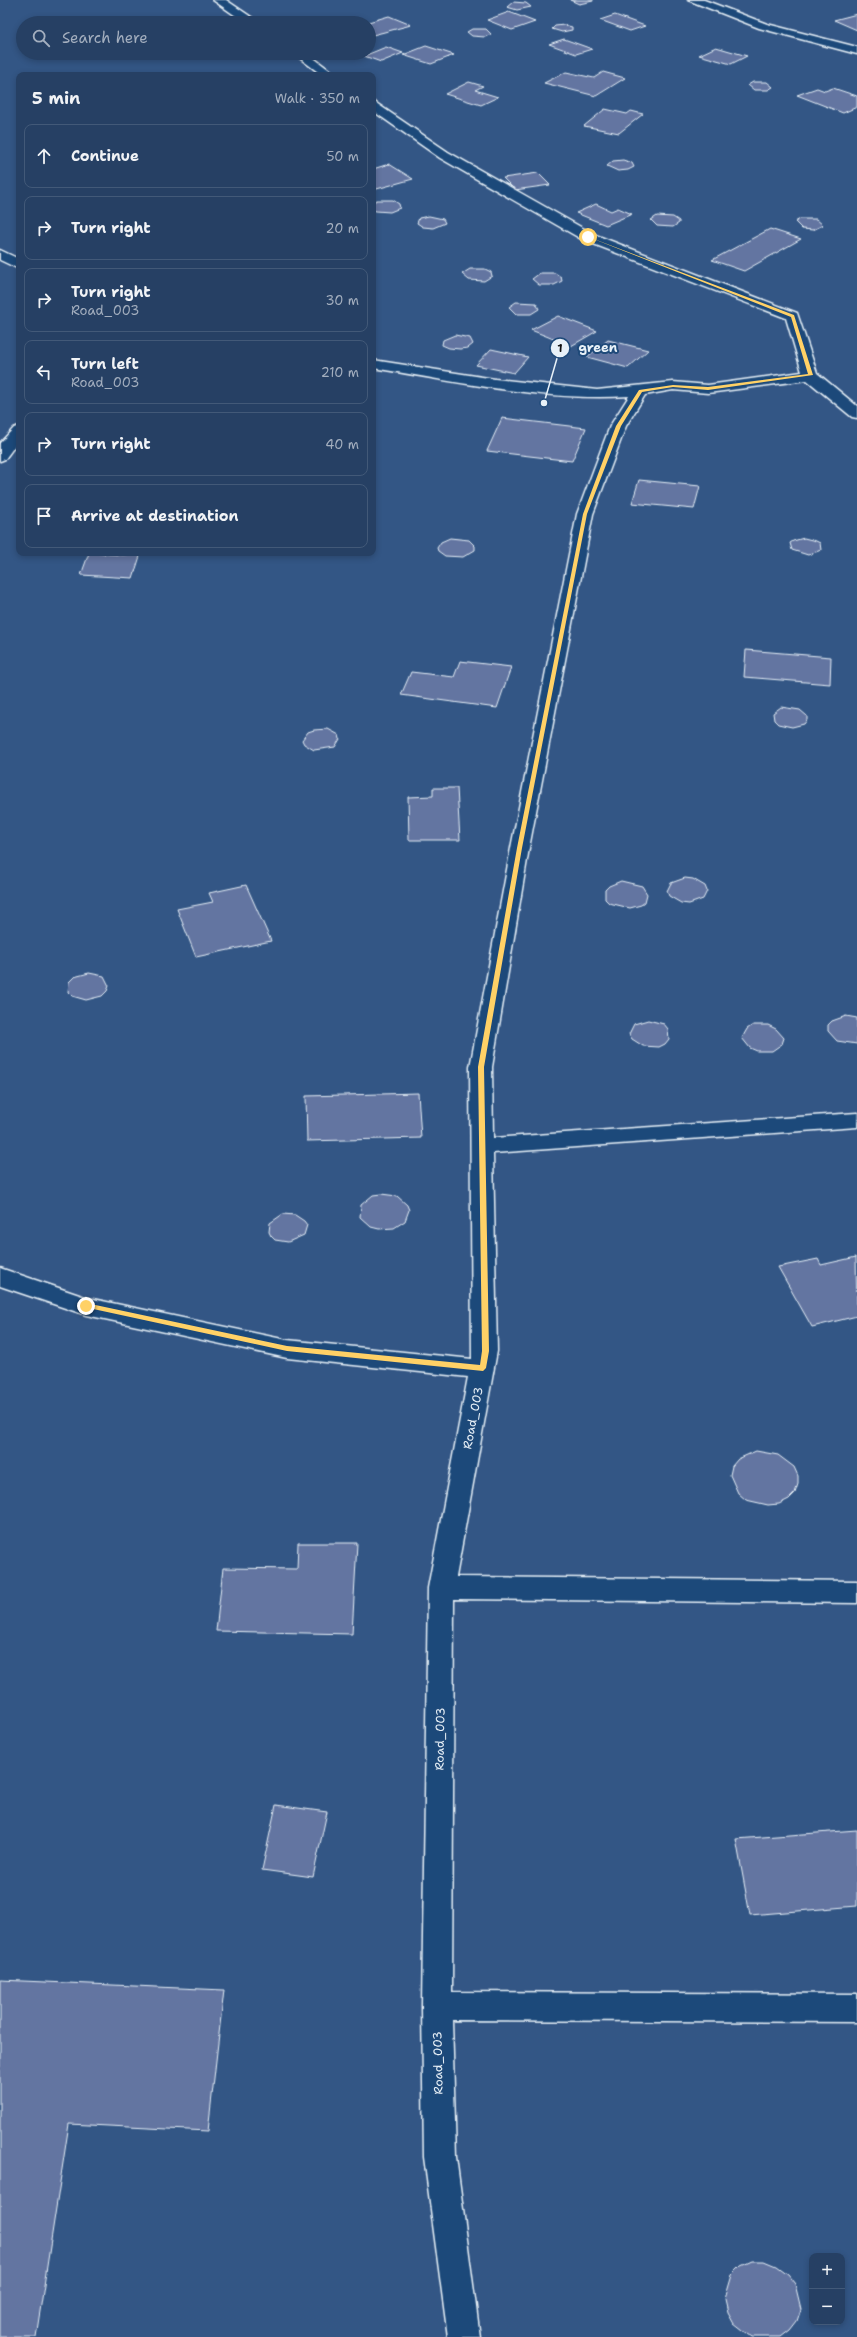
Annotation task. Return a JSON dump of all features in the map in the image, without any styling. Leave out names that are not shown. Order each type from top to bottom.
[{"type":"street","points":[[219,0],[243,16]]},
{"type":"street","points":[[694,0],[763,26],[857,50]]},
{"type":"street","points":[[309,60],[326,72]]},
{"type":"street","points":[[376,107],[444,155],[588,237],[792,316],[810,375],[857,414]]},
{"type":"street","points":[[0,254],[16,263]]},
{"type":"street","points":[[376,364],[495,383],[597,394],[640,391],[673,386],[708,389],[810,375]]},
{"type":"street","name":"Road_003","points":[[464,2337],[440,2157],[437,2006],[442,1588],[485,1351],[481,1067],[520,848],[585,514],[618,426],[640,391]]},
{"type":"street","points":[[0,456],[3,449],[16,434]]},
{"type":"street","points":[[482,1146],[857,1120]]},
{"type":"street","points":[[0,1277],[86,1306],[287,1349],[483,1368]]},
{"type":"street","points":[[442,1588],[857,1592]]},
{"type":"street","points":[[437,2006],[857,2008]]},
{"type":"building","points":[[570,0],[593,0],[593,1],[579,4]]},
{"type":"building","points":[[513,2],[526,3],[531,7],[517,10],[507,7]]},
{"type":"building","points":[[509,12],[535,22],[512,30],[487,20]]},
{"type":"building","points":[[857,14],[857,30],[834,20]]},
{"type":"building","points":[[615,15],[645,26],[630,31],[600,20]]},
{"type":"building","points":[[389,16],[411,25],[376,34],[376,20]]},
{"type":"building","points":[[564,25],[572,27],[572,30],[562,32],[552,29],[555,26]]},
{"type":"building","points":[[472,29],[486,29],[491,34],[485,37],[472,36],[467,32]]},
{"type":"building","points":[[564,39],[592,49],[576,54],[549,44]]},
{"type":"building","points":[[426,46],[454,55],[431,64],[403,55]]},
{"type":"building","points":[[386,47],[403,53],[381,62],[375,60],[376,51]]},
{"type":"building","points":[[716,47],[747,56],[731,64],[699,55]]},
{"type":"building","points":[[566,72],[594,78],[603,72],[625,78],[596,96],[544,83]]},
{"type":"building","points":[[469,82],[483,86],[475,90],[498,97],[481,105],[445,94]]},
{"type":"building","points":[[753,82],[767,82],[773,87],[768,90],[754,90],[748,85]]},
{"type":"building","points":[[817,88],[825,91],[833,88],[857,96],[857,107],[843,113],[797,95]]},
{"type":"building","points":[[605,109],[627,114],[631,111],[643,114],[619,133],[584,126]]},
{"type":"building","points":[[623,160],[632,163],[634,167],[628,170],[618,171],[607,166],[613,161]]},
{"type":"building","points":[[389,164],[413,179],[376,189],[376,168]]},
{"type":"building","points":[[538,173],[550,185],[515,190],[503,178]]},
{"type":"building","points":[[376,200],[393,200],[399,204],[400,208],[390,212],[376,211]]},
{"type":"building","points":[[596,204],[611,211],[618,208],[632,214],[606,225],[576,213]]},
{"type":"building","points":[[429,216],[443,219],[445,223],[433,228],[423,227],[417,223],[419,218]]},
{"type":"building","points":[[657,216],[673,217],[679,221],[679,223],[673,227],[657,226],[651,220]]},
{"type":"building","points":[[800,219],[816,219],[823,225],[813,230],[802,229],[795,222]]},
{"type":"building","points":[[770,229],[801,239],[744,271],[712,260]]},
{"type":"building","points":[[470,269],[485,269],[491,272],[492,276],[484,281],[469,280],[462,274]]},
{"type":"building","points":[[540,273],[555,273],[561,277],[562,281],[554,285],[539,285],[532,279]]},
{"type":"building","points":[[516,302],[536,303],[539,309],[531,314],[516,314],[509,307]]},
{"type":"building","points":[[558,316],[597,331],[571,346],[531,330]]},
{"type":"building","points":[[455,335],[470,338],[473,344],[468,348],[460,349],[449,348],[442,345],[443,340]]},
{"type":"building","points":[[608,340],[648,350],[628,368],[587,357]]},
{"type":"building","points":[[491,349],[528,357],[514,373],[476,365]]},
{"type":"building","points":[[502,418],[586,428],[572,461],[487,451]]},
{"type":"building","points":[[639,480],[700,486],[694,509],[632,503]]},
{"type":"building","points":[[450,538],[469,540],[475,546],[475,550],[463,557],[445,556],[438,551],[437,548],[441,542]]},
{"type":"building","points":[[804,538],[820,543],[821,550],[808,555],[792,550],[790,543]]},
{"type":"building","points":[[88,556],[140,556],[133,578],[81,575]]},
{"type":"building","points":[[746,650],[831,657],[830,684],[744,677]]},
{"type":"building","points":[[460,661],[511,667],[497,708],[401,695],[411,672],[454,677]]},
{"type":"building","points":[[781,707],[800,710],[807,716],[807,720],[804,724],[792,727],[778,724],[774,720],[773,713]]},
{"type":"building","points":[[328,729],[339,735],[340,739],[335,747],[314,750],[304,744],[302,740],[308,732]]},
{"type":"building","points":[[433,788],[457,788],[460,840],[409,840],[408,797],[433,796]]},
{"type":"building","points":[[685,878],[693,879],[705,886],[707,891],[703,899],[689,904],[681,903],[669,896],[667,891],[671,883]]},
{"type":"building","points":[[621,881],[642,886],[647,894],[645,902],[641,905],[630,908],[609,903],[605,899],[605,890],[609,886]]},
{"type":"building","points":[[246,885],[271,941],[196,957],[177,909],[213,902],[209,893]]},
{"type":"building","points":[[89,973],[104,976],[109,986],[107,991],[102,996],[86,1000],[72,996],[68,992],[69,982],[74,977]]},
{"type":"building","points":[[846,1016],[857,1018],[857,1044],[837,1041],[828,1031],[828,1025],[832,1021]]},
{"type":"building","points":[[648,1020],[664,1024],[668,1029],[669,1039],[665,1044],[659,1047],[643,1046],[632,1039],[629,1034],[634,1024]]},
{"type":"building","points":[[753,1025],[768,1025],[776,1029],[784,1038],[782,1044],[772,1051],[757,1051],[750,1048],[742,1038],[747,1029]]},
{"type":"building","points":[[418,1093],[421,1138],[307,1141],[306,1096]]},
{"type":"building","points":[[381,1194],[397,1196],[407,1205],[409,1210],[405,1221],[394,1228],[379,1229],[371,1227],[360,1217],[361,1205],[373,1195]]},
{"type":"building","points":[[283,1214],[295,1215],[304,1221],[307,1225],[304,1235],[288,1242],[275,1240],[271,1236],[269,1232],[270,1223]]},
{"type":"building","points":[[856,1257],[857,1316],[812,1327],[778,1267],[818,1259],[821,1265]]},
{"type":"building","points":[[756,1451],[778,1455],[794,1467],[798,1476],[798,1484],[795,1493],[789,1499],[779,1504],[768,1505],[746,1500],[738,1493],[730,1475],[732,1466],[738,1459]]},
{"type":"building","points":[[298,1543],[357,1543],[352,1634],[216,1631],[223,1568],[297,1569]]},
{"type":"building","points":[[276,1805],[327,1812],[313,1877],[262,1870]]},
{"type":"building","points":[[857,1830],[857,1906],[750,1915],[736,1839]]},
{"type":"building","points":[[0,1980],[224,1990],[208,2131],[69,2124],[36,2337],[0,2337]]},
{"type":"building","points":[[752,2261],[764,2261],[776,2266],[787,2274],[795,2284],[801,2309],[797,2321],[790,2330],[781,2337],[752,2337],[734,2323],[728,2312],[725,2299],[732,2275],[741,2266]]},
{"type":"place","name":"green","points":[[544,403]]},
{"type":"route","points":[[86,1306],[287,1349],[483,1368],[485,1351],[481,1067],[520,848],[585,514],[618,426],[640,391],[673,386],[708,389],[810,375],[792,316],[588,237]]}]
